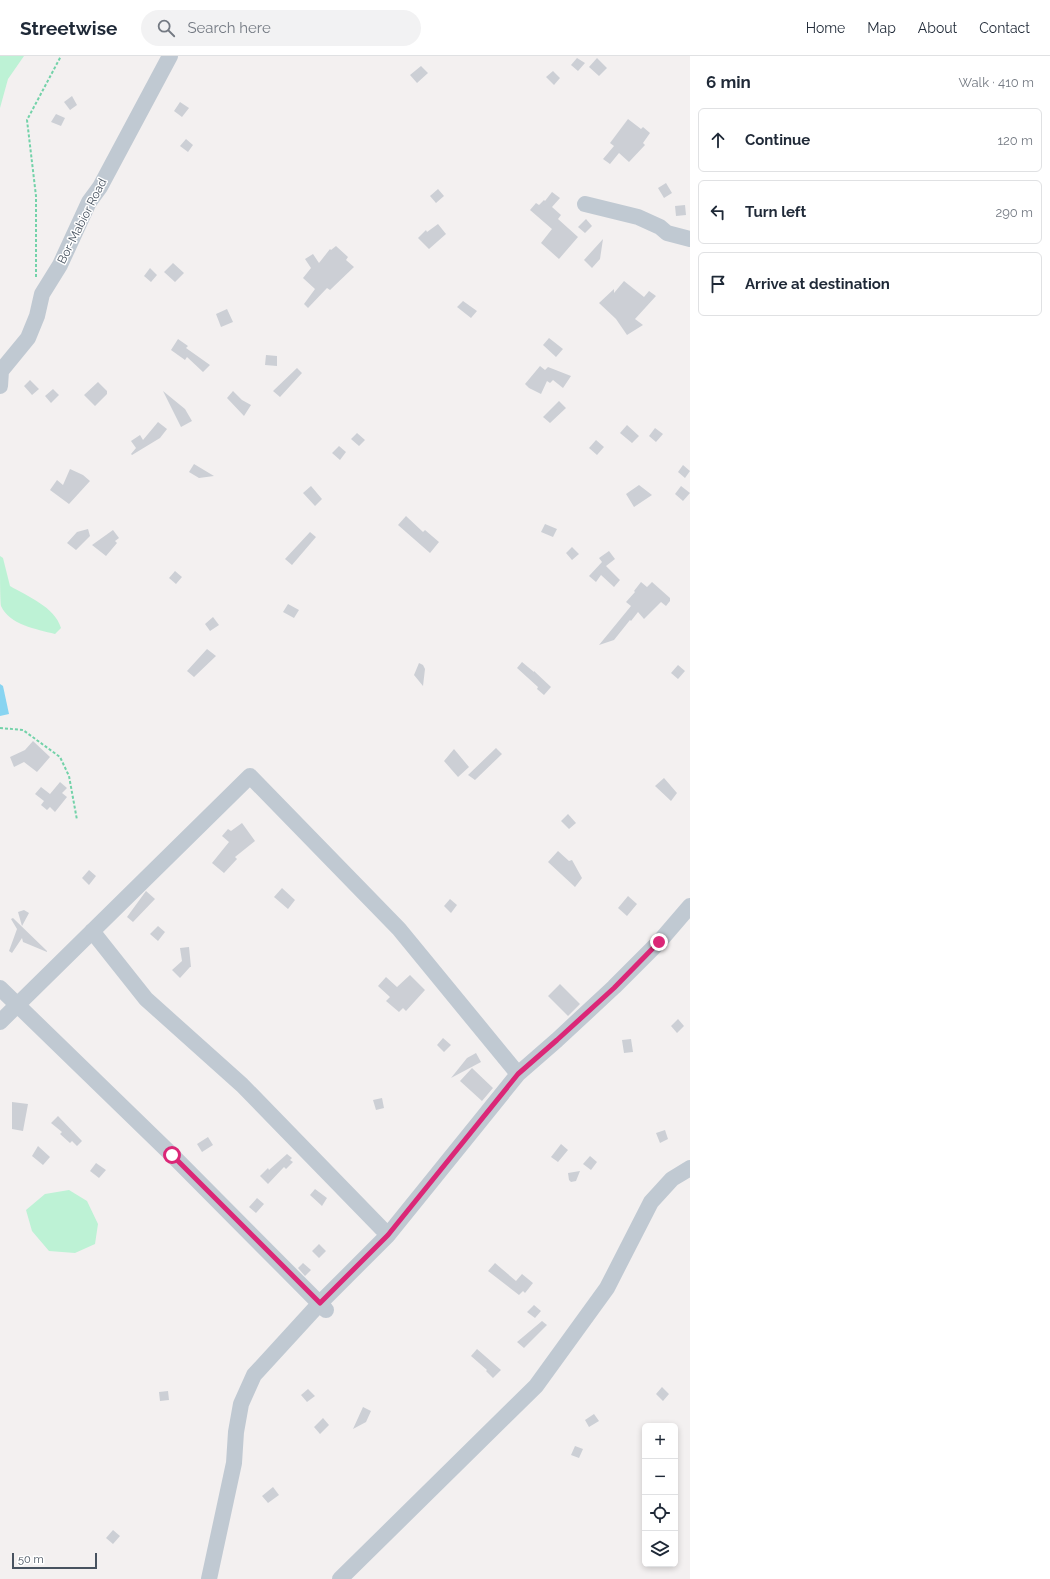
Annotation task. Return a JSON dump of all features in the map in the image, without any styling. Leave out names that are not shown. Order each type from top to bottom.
[{"type":"street","name":"Bor-Mabior Road","points":[[0,386],[1,371],[28,338],[37,316],[42,294],[60,265],[89,202],[100,187],[170,56]]},
{"type":"street","points":[[585,204],[638,217],[660,227],[667,233],[690,239]]},
{"type":"street","points":[[0,1022],[250,776],[399,929],[518,1074]]},
{"type":"street","points":[[210,1579],[234,1463],[236,1432],[241,1404],[254,1375],[324,1307],[388,1235],[518,1074],[614,988],[688,912]]},
{"type":"street","points":[[92,931],[146,999],[242,1085],[388,1235]]},
{"type":"street","points":[[0,988],[172,1155],[324,1307]]},
{"type":"street","points":[[340,1579],[536,1386],[607,1288],[651,1202],[672,1179],[690,1168]]},
{"type":"path","points":[[36,278],[36,196],[28,120],[61,56]]},
{"type":"path","points":[[0,728],[23,730],[60,757],[69,776],[77,820]]},
{"type":"green space","points":[[0,56],[24,56],[8,79],[0,108]]},
{"type":"green space","points":[[0,556],[3,558],[10,586],[47,608],[58,621],[61,628],[55,634],[32,628],[17,622],[5,612],[1,606]]},
{"type":"green space","points":[[69,1190],[87,1201],[98,1224],[95,1244],[75,1253],[49,1251],[32,1231],[26,1210],[45,1194]]},
{"type":"water","points":[[0,684],[3,686],[9,714],[0,716]]},
{"type":"building","points":[[577,58],[585,63],[578,71],[571,65]]},
{"type":"building","points":[[597,58],[607,68],[599,76],[589,67]]},
{"type":"building","points":[[421,66],[428,73],[417,83],[410,75]]},
{"type":"building","points":[[553,71],[560,78],[554,85],[546,77]]},
{"type":"building","points":[[72,96],[77,105],[70,110],[64,102]]},
{"type":"building","points":[[180,102],[189,108],[182,117],[174,111]]},
{"type":"building","points":[[56,114],[65,118],[61,126],[51,122]]},
{"type":"building","points":[[628,119],[641,129],[643,127],[650,133],[643,143],[645,145],[629,162],[619,153],[610,164],[603,159],[614,146],[610,143]]},
{"type":"building","points":[[186,139],[193,145],[188,152],[180,146]]},
{"type":"building","points":[[666,183],[672,193],[664,198],[658,188]]},
{"type":"building","points":[[438,189],[444,196],[436,203],[430,196]]},
{"type":"building","points":[[552,192],[560,198],[552,207],[561,215],[558,219],[578,237],[559,259],[541,243],[552,229],[530,210],[536,203],[539,205],[544,200],[545,201]]},
{"type":"building","points":[[685,205],[686,215],[676,216],[675,206]]},
{"type":"building","points":[[586,219],[592,226],[585,233],[578,227]]},
{"type":"building","points":[[438,224],[446,234],[429,249],[418,238],[426,230],[427,232]]},
{"type":"building","points":[[603,239],[600,259],[592,268],[584,260]]},
{"type":"building","points":[[336,246],[348,257],[346,260],[354,267],[330,290],[327,288],[308,308],[304,304],[315,289],[303,278],[311,268],[305,259],[313,254],[319,263],[330,249],[331,250]]},
{"type":"building","points":[[173,263],[184,273],[175,282],[164,272]]},
{"type":"building","points":[[150,268],[157,275],[151,282],[144,276]]},
{"type":"building","points":[[624,281],[644,297],[649,291],[656,296],[635,319],[643,325],[627,335],[616,319],[599,303],[614,289],[614,293]]},
{"type":"building","points":[[463,301],[477,311],[471,318],[457,307]]},
{"type":"building","points":[[227,309],[233,322],[221,327],[216,314]]},
{"type":"building","points":[[549,338],[563,349],[556,357],[543,345]]},
{"type":"building","points":[[178,339],[188,346],[186,348],[210,365],[203,372],[187,357],[185,360],[171,350]]},
{"type":"building","points":[[266,355],[277,356],[277,366],[265,365]]},
{"type":"building","points":[[540,366],[545,370],[548,367],[571,376],[563,388],[553,380],[550,383],[547,381],[541,394],[529,388],[525,384]]},
{"type":"building","points":[[297,368],[302,373],[280,397],[273,391]]},
{"type":"building","points":[[30,380],[39,389],[32,395],[24,386]]},
{"type":"building","points":[[98,382],[107,391],[107,394],[95,406],[84,395]]},
{"type":"building","points":[[53,389],[59,395],[51,403],[45,396]]},
{"type":"building","points":[[163,391],[185,409],[192,421],[181,427]]},
{"type":"building","points":[[233,391],[242,400],[251,405],[244,416],[227,398]]},
{"type":"building","points":[[559,401],[566,408],[550,423],[543,417]]},
{"type":"building","points":[[158,422],[167,429],[160,438],[132,455],[131,454],[136,448],[131,441],[140,435],[143,440]]},
{"type":"building","points":[[627,425],[639,436],[632,443],[620,433]]},
{"type":"building","points":[[655,428],[663,434],[656,442],[649,436]]},
{"type":"building","points":[[357,433],[365,440],[359,446],[351,439]]},
{"type":"building","points":[[596,440],[604,447],[597,455],[589,448]]},
{"type":"building","points":[[339,446],[346,452],[340,460],[332,453]]},
{"type":"building","points":[[194,464],[214,476],[199,478],[189,472]]},
{"type":"building","points":[[683,465],[690,471],[685,478],[678,472]]},
{"type":"building","points":[[70,469],[83,475],[90,481],[69,504],[50,490],[57,480],[63,485]]},
{"type":"building","points":[[639,485],[652,495],[634,507],[626,494]]},
{"type":"building","points":[[311,486],[322,499],[315,506],[303,493]]},
{"type":"building","points":[[681,486],[690,493],[683,501],[675,494]]},
{"type":"building","points":[[406,516],[423,532],[425,530],[439,542],[430,553],[398,525]]},
{"type":"building","points":[[545,524],[557,529],[553,537],[541,532]]},
{"type":"building","points":[[88,529],[90,536],[76,550],[67,543],[77,532]]},
{"type":"building","points":[[113,530],[119,538],[115,541],[117,543],[106,556],[92,545]]},
{"type":"building","points":[[310,532],[316,537],[292,565],[285,559]]},
{"type":"building","points":[[572,547],[579,554],[572,560],[566,553]]},
{"type":"building","points":[[609,551],[615,559],[606,566],[620,580],[614,587],[601,575],[596,582],[589,576],[602,562],[599,558]]},
{"type":"building","points":[[175,571],[182,577],[176,584],[169,578]]},
{"type":"building","points":[[641,582],[647,587],[652,582],[670,598],[670,601],[666,606],[661,602],[644,619],[638,612],[614,640],[599,645],[631,606],[626,602]]},
{"type":"building","points":[[288,604],[299,610],[294,618],[283,612]]},
{"type":"building","points":[[213,617],[219,625],[210,631],[205,624]]},
{"type":"building","points":[[207,649],[216,656],[194,677],[187,671]]},
{"type":"building","points":[[522,662],[551,687],[544,695],[537,689],[538,687],[517,668]]},
{"type":"building","points":[[419,663],[423,665],[425,669],[423,686],[414,675]]},
{"type":"building","points":[[678,665],[685,671],[678,679],[671,673]]},
{"type":"building","points":[[33,741],[50,757],[37,772],[24,762],[14,767],[10,757],[25,750]]},
{"type":"building","points":[[496,748],[502,754],[475,780],[468,775]]},
{"type":"building","points":[[454,749],[469,767],[458,777],[444,761]]},
{"type":"building","points":[[664,778],[677,793],[671,801],[655,786]]},
{"type":"building","points":[[60,782],[67,788],[62,793],[67,797],[55,812],[50,807],[47,810],[41,805],[44,801],[35,794],[41,787],[50,794]]},
{"type":"building","points":[[568,814],[576,823],[569,829],[561,821]]},
{"type":"building","points":[[242,823],[255,841],[235,857],[237,859],[224,873],[212,863],[229,842],[222,836],[228,829],[231,831]]},
{"type":"building","points":[[558,851],[569,861],[572,860],[582,878],[575,887],[548,862]]},
{"type":"building","points":[[89,870],[96,876],[89,885],[82,878]]},
{"type":"building","points":[[282,888],[295,900],[288,909],[274,897]]},
{"type":"building","points":[[146,891],[155,899],[133,922],[127,917]]},
{"type":"building","points":[[628,896],[637,904],[627,916],[618,908]]},
{"type":"building","points":[[450,899],[457,905],[451,913],[444,906]]},
{"type":"building","points":[[24,910],[29,913],[22,926],[18,912]]},
{"type":"building","points":[[13,918],[47,952],[23,942],[22,938],[12,953],[9,951],[17,929],[11,919]]},
{"type":"building","points":[[158,926],[165,932],[158,941],[150,934]]},
{"type":"building","points":[[189,947],[191,967],[180,978],[172,970],[182,961],[180,948]]},
{"type":"building","points":[[410,975],[425,990],[406,1011],[403,1008],[399,1012],[386,1001],[390,997],[378,986],[386,977],[397,987]]},
{"type":"building","points":[[560,984],[580,1004],[568,1016],[548,996]]},
{"type":"building","points":[[678,1019],[684,1026],[677,1033],[671,1026]]},
{"type":"building","points":[[443,1038],[451,1045],[444,1052],[437,1045]]},
{"type":"building","points":[[631,1039],[633,1052],[624,1053],[622,1040]]},
{"type":"building","points":[[476,1053],[481,1062],[451,1078],[467,1058]]},
{"type":"building","points":[[472,1068],[493,1088],[482,1101],[460,1081]]},
{"type":"building","points":[[382,1098],[384,1108],[376,1110],[373,1100]]},
{"type":"building","points":[[12,1102],[28,1104],[23,1131],[12,1129]]},
{"type":"building","points":[[58,1116],[82,1141],[77,1146],[72,1141],[70,1143],[60,1134],[62,1132],[51,1123]]},
{"type":"building","points":[[665,1130],[668,1139],[660,1143],[656,1133]]},
{"type":"building","points":[[208,1137],[213,1145],[202,1152],[197,1144]]},
{"type":"building","points":[[561,1144],[568,1150],[558,1162],[551,1157]]},
{"type":"building","points":[[38,1146],[50,1157],[43,1165],[32,1156]]},
{"type":"building","points":[[287,1154],[292,1158],[290,1160],[293,1162],[286,1169],[284,1167],[268,1184],[260,1176]]},
{"type":"building","points":[[590,1156],[597,1162],[591,1170],[583,1164]]},
{"type":"building","points":[[96,1163],[106,1170],[99,1178],[90,1171]]},
{"type":"building","points":[[580,1171],[576,1181],[571,1182],[569,1180],[568,1173]]},
{"type":"building","points":[[315,1189],[327,1198],[322,1206],[310,1195]]},
{"type":"building","points":[[257,1198],[264,1204],[256,1213],[249,1207]]},
{"type":"building","points":[[319,1244],[326,1251],[319,1258],[312,1251]]},
{"type":"building","points":[[303,1263],[311,1270],[305,1276],[298,1268]]},
{"type":"building","points":[[495,1263],[516,1281],[522,1274],[533,1283],[525,1293],[523,1291],[519,1295],[488,1271]]},
{"type":"building","points":[[534,1305],[541,1311],[535,1318],[527,1312]]},
{"type":"building","points":[[542,1321],[547,1325],[524,1348],[517,1342]]},
{"type":"building","points":[[477,1349],[501,1370],[493,1378],[486,1371],[487,1370],[471,1356]]},
{"type":"building","points":[[662,1387],[669,1394],[663,1401],[656,1394]]},
{"type":"building","points":[[308,1389],[315,1396],[307,1402],[301,1395]]},
{"type":"building","points":[[168,1391],[169,1400],[160,1401],[159,1392]]},
{"type":"building","points":[[363,1407],[371,1411],[366,1422],[353,1429]]},
{"type":"building","points":[[594,1414],[599,1421],[589,1427],[585,1420]]},
{"type":"building","points":[[323,1418],[329,1425],[320,1434],[314,1427]]},
{"type":"building","points":[[575,1446],[583,1449],[579,1458],[571,1455]]},
{"type":"building","points":[[273,1487],[279,1495],[268,1503],[262,1496]]},
{"type":"building","points":[[113,1530],[120,1536],[113,1544],[106,1538]]},
{"type":"route","points":[[172,1155],[320,1303],[388,1235],[518,1074],[614,988],[659,942]]}]
